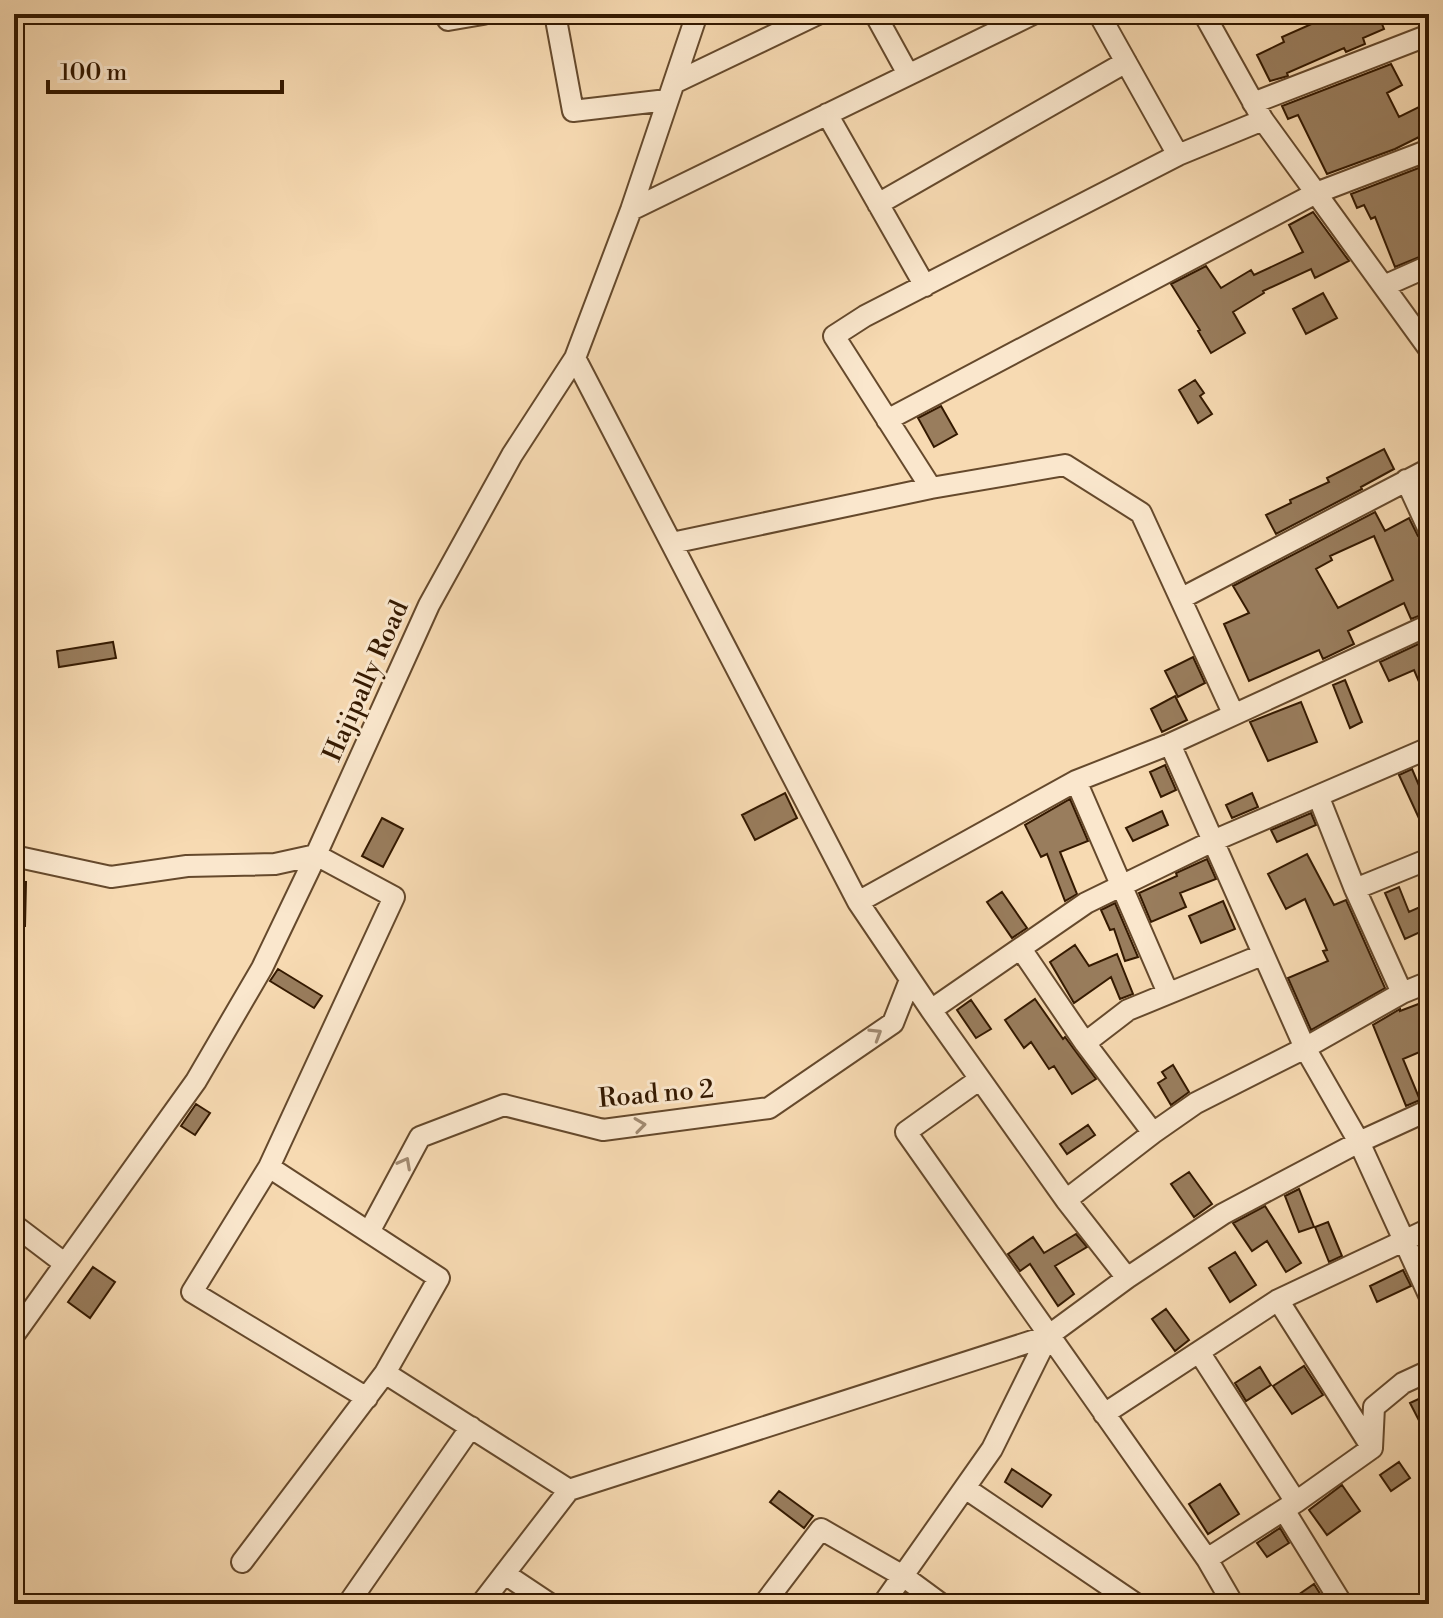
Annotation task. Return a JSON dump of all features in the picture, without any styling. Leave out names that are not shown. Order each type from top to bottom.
[{"type":"street","points":[[448,14],[448,20],[483,14]]},
{"type":"street","points":[[555,14],[573,111],[671,92],[818,14]]},
{"type":"street","name":"Hajipally Road","points":[[15,1330],[209,1062],[262,968],[429,605],[512,455],[575,358],[631,210],[697,14]]},
{"type":"street","points":[[875,14],[908,74]]},
{"type":"street","points":[[631,210],[1033,14]]},
{"type":"street","points":[[1099,14],[1178,155]]},
{"type":"street","points":[[1204,14],[1258,112],[1429,349]]},
{"type":"street","points":[[931,488],[834,336],[865,316],[1258,112],[1429,35]]},
{"type":"street","points":[[878,204],[1126,62]]},
{"type":"street","points":[[827,114],[925,286]]},
{"type":"street","points":[[887,420],[1316,193],[1429,150]]},
{"type":"street","points":[[1384,286],[1429,266]]},
{"type":"street","points":[[575,358],[858,902],[1066,1200],[1127,1278]]},
{"type":"street","points":[[672,543],[931,488],[1065,465],[1141,513],[1233,713]]},
{"type":"street","points":[[1182,598],[1429,469]]},
{"type":"street","points":[[1406,480],[1429,530]]},
{"type":"street","points":[[858,902],[1076,781],[1170,744],[1429,625]]},
{"type":"street","points":[[1170,744],[1305,1048],[1359,1142],[1429,1295]]},
{"type":"street","points":[[931,1010],[1086,903],[1213,841],[1319,798],[1429,748]]},
{"type":"street","points":[[1076,781],[1168,993]]},
{"type":"street","points":[[1319,798],[1355,889],[1402,993]]},
{"type":"street","points":[[14,856],[111,877],[187,866],[275,864],[316,855],[394,897],[269,1167],[192,1292],[367,1398]]},
{"type":"street","points":[[1355,889],[1429,859]]},
{"type":"street","points":[[1021,949],[1085,1043],[1153,1133]]},
{"type":"street","points":[[1085,1043],[1128,1010],[1262,955]]},
{"type":"street","name":"Road no 2","points":[[369,1232],[420,1137],[504,1105],[603,1130],[769,1108],[893,1023],[910,980]]},
{"type":"street","points":[[1066,1200],[1196,1103],[1305,1048],[1402,993],[1429,982]]},
{"type":"street","points":[[980,1079],[906,1132],[1207,1559],[1233,1604]]},
{"type":"street","points":[[481,1604],[569,1490],[1048,1336],[1127,1278],[1223,1214],[1359,1142],[1429,1110]]},
{"type":"street","points":[[242,1562],[385,1373],[439,1278],[269,1167]]},
{"type":"street","points":[[14,1225],[64,1263]]},
{"type":"street","points":[[1104,1414],[1278,1300],[1429,1229]]},
{"type":"street","points":[[1278,1300],[1372,1448]]},
{"type":"street","points":[[883,1604],[992,1449],[1048,1336]]},
{"type":"street","points":[[1199,1352],[1290,1506],[1342,1604]]},
{"type":"street","points":[[1372,1448],[1374,1407],[1403,1383],[1429,1371]]},
{"type":"street","points":[[385,1373],[569,1490]]},
{"type":"street","points":[[348,1604],[471,1427]]},
{"type":"street","points":[[1207,1559],[1372,1448]]},
{"type":"street","points":[[965,1488],[1136,1604]]},
{"type":"street","points":[[764,1604],[821,1529],[903,1576],[941,1604]]},
{"type":"street","points":[[505,1574],[550,1604]]},
{"type":"building","points":[[1334,14],[1378,14],[1384,29],[1363,38],[1365,44],[1346,52],[1344,48],[1287,73],[1288,76],[1270,81],[1257,55],[1284,42],[1282,37]]},
{"type":"building","points":[[1391,64],[1402,85],[1387,93],[1399,117],[1429,102],[1429,137],[1420,140],[1419,137],[1327,174],[1298,115],[1288,119],[1282,106]]},
{"type":"building","points":[[1429,164],[1429,253],[1395,267],[1375,217],[1371,219],[1364,205],[1357,208],[1351,194]]},
{"type":"building","points":[[1313,212],[1349,261],[1315,278],[1311,269],[1263,291],[1233,312],[1245,333],[1211,353],[1171,284],[1206,266],[1221,288],[1251,270],[1254,275],[1303,252],[1289,225]]},
{"type":"building","points":[[1323,293],[1337,318],[1306,334],[1293,309]]},
{"type":"building","points":[[1195,380],[1204,393],[1200,396],[1212,414],[1198,423],[1179,390]]},
{"type":"building","points":[[941,406],[957,434],[934,447],[918,418]]},
{"type":"building","points":[[1384,449],[1394,469],[1276,534],[1266,515],[1329,482],[1327,478]]},
{"type":"building","points":[[1375,512],[1385,531],[1409,518],[1418,536],[1429,543],[1429,612],[1411,619],[1404,603],[1348,631],[1354,644],[1323,659],[1319,650],[1249,681],[1224,624],[1249,613],[1233,586]],"holes":[[[1374,536],[1393,580],[1338,608],[1316,569],[1332,560],[1330,556]]]},
{"type":"building","points":[[1429,639],[1429,705],[1414,670],[1389,681],[1380,662]]},
{"type":"building","points":[[113,642],[116,658],[59,667],[57,651]]},
{"type":"building","points":[[1193,657],[1205,683],[1178,697],[1165,671]]},
{"type":"building","points":[[1345,680],[1362,722],[1350,728],[1333,685]]},
{"type":"building","points":[[1175,696],[1187,720],[1162,732],[1151,709]]},
{"type":"building","points":[[1301,702],[1317,742],[1268,761],[1250,722]]},
{"type":"building","points":[[1165,765],[1176,790],[1161,797],[1150,772]]},
{"type":"building","points":[[1412,769],[1429,809],[1429,840],[1399,775]]},
{"type":"building","points":[[785,793],[797,818],[755,840],[742,815]]},
{"type":"building","points":[[1252,793],[1258,807],[1232,818],[1226,805]]},
{"type":"building","points":[[1070,799],[1088,841],[1060,852],[1077,894],[1065,901],[1047,854],[1041,857],[1025,825]]},
{"type":"building","points":[[1162,811],[1168,825],[1133,841],[1126,828]]},
{"type":"building","points":[[1311,813],[1316,825],[1277,842],[1271,830]]},
{"type":"building","points":[[382,818],[403,829],[383,867],[362,856]]},
{"type":"building","points":[[1307,854],[1334,905],[1346,900],[1385,988],[1311,1030],[1288,978],[1328,961],[1323,951],[1327,950],[1305,899],[1286,909],[1268,874]]},
{"type":"building","points":[[1207,859],[1216,879],[1180,893],[1186,907],[1151,922],[1139,893]]},
{"type":"building","points":[[14,882],[26,882],[25,926],[14,926]]},
{"type":"building","points":[[1399,887],[1409,912],[1429,903],[1429,951],[1420,932],[1405,939],[1385,893]]},
{"type":"building","points":[[1002,892],[1027,928],[1012,938],[987,902]]},
{"type":"building","points":[[1223,901],[1235,929],[1201,943],[1189,916]]},
{"type":"building","points":[[1115,903],[1138,957],[1125,961],[1114,929],[1110,930],[1101,910]]},
{"type":"building","points":[[1075,945],[1089,966],[1117,954],[1133,994],[1120,999],[1111,977],[1074,1003],[1050,962]]},
{"type":"building","points":[[278,969],[322,996],[314,1008],[270,981]]},
{"type":"building","points":[[1035,999],[1096,1079],[1072,1094],[1054,1066],[1049,1069],[1031,1042],[1024,1048],[1005,1020]]},
{"type":"building","points":[[971,1000],[991,1029],[976,1038],[957,1010]]},
{"type":"building","points":[[1429,1000],[1429,1048],[1403,1059],[1420,1100],[1406,1106],[1373,1025],[1400,1009]]},
{"type":"building","points":[[1173,1065],[1189,1092],[1171,1105],[1158,1083],[1166,1078],[1162,1072]]},
{"type":"building","points":[[196,1104],[210,1113],[195,1135],[181,1126]]},
{"type":"building","points":[[1088,1125],[1095,1135],[1067,1154],[1060,1144]]},
{"type":"building","points":[[1189,1172],[1212,1204],[1194,1217],[1171,1184]]},
{"type":"building","points":[[1299,1189],[1314,1227],[1299,1232],[1285,1196]]},
{"type":"building","points":[[1265,1206],[1301,1263],[1286,1272],[1267,1241],[1252,1251],[1233,1223]]},
{"type":"building","points":[[1328,1222],[1342,1256],[1329,1262],[1315,1227]]},
{"type":"building","points":[[1076,1234],[1087,1247],[1055,1266],[1074,1294],[1058,1306],[1030,1264],[1020,1271],[1008,1254],[1033,1237],[1044,1253]]},
{"type":"building","points":[[1235,1252],[1256,1285],[1230,1302],[1209,1268]]},
{"type":"building","points":[[93,1267],[115,1282],[90,1318],[68,1302]]},
{"type":"building","points":[[1403,1270],[1411,1286],[1377,1302],[1370,1286]]},
{"type":"building","points":[[1166,1309],[1189,1340],[1175,1351],[1152,1319]]},
{"type":"building","points":[[1304,1366],[1323,1395],[1292,1414],[1273,1386]]},
{"type":"building","points":[[1260,1367],[1271,1385],[1246,1401],[1235,1383]]},
{"type":"building","points":[[1429,1394],[1429,1440],[1410,1403]]},
{"type":"building","points":[[1399,1462],[1410,1478],[1391,1491],[1380,1475]]},
{"type":"building","points":[[1012,1469],[1051,1495],[1042,1507],[1005,1482]]},
{"type":"building","points":[[1220,1484],[1239,1514],[1208,1534],[1189,1504]]},
{"type":"building","points":[[1342,1485],[1360,1511],[1327,1535],[1309,1510]]},
{"type":"building","points":[[779,1491],[813,1516],[804,1528],[770,1502]]},
{"type":"building","points":[[1280,1528],[1289,1543],[1267,1557],[1257,1543]]},
{"type":"building","points":[[1314,1584],[1324,1600],[1319,1604],[1285,1604]]}]
